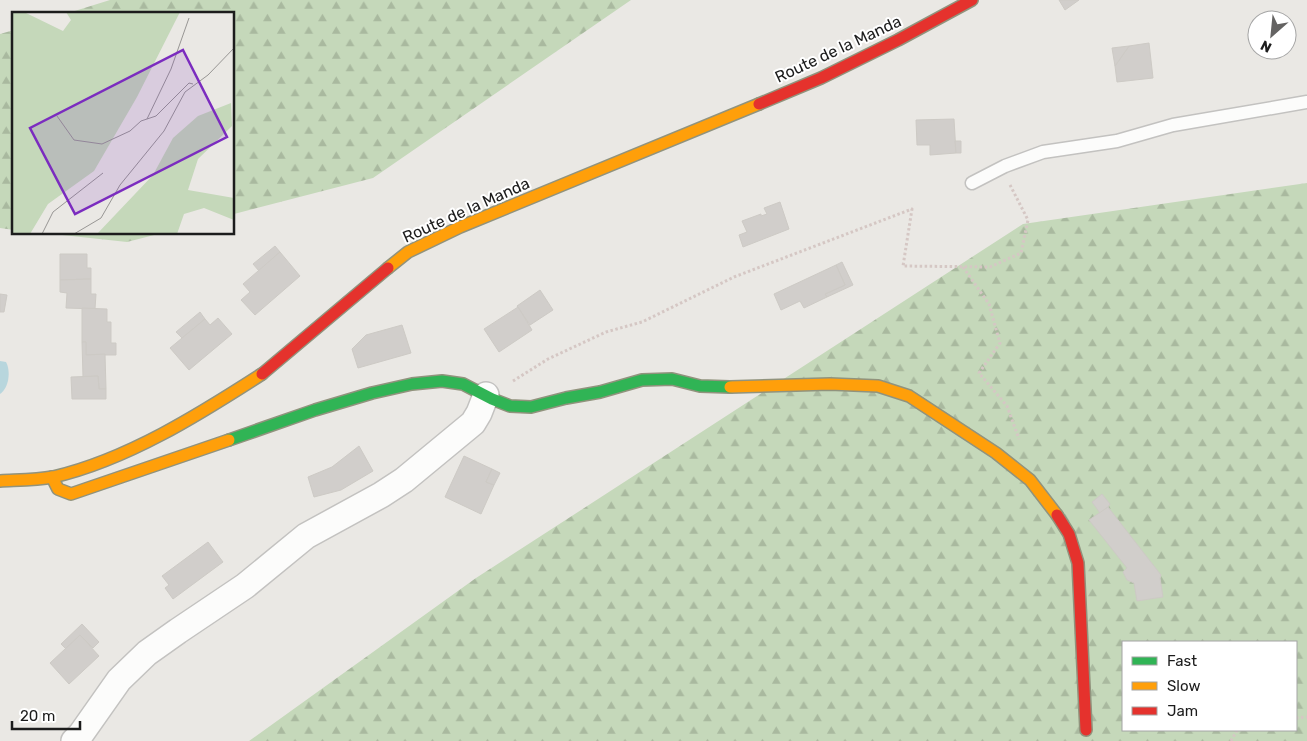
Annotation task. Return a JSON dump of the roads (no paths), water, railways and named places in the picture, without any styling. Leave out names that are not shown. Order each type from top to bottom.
[{"type":"street","name":"Route de la Manda","points":[[0,481],[52,477],[80,470],[132,449],[202,413],[263,374],[408,252],[460,227],[821,78],[898,40],[972,0]]},
{"type":"street","points":[[52,477],[54,486],[58,491],[72,494],[315,410],[372,393],[412,384],[442,381],[463,384],[510,406],[531,406],[600,392],[642,380],[672,379],[700,386],[742,387],[830,384],[878,386],[908,396],[996,453],[1030,480],[1054,509],[1069,534],[1078,563],[1086,730]]},
{"type":"street","points":[[74,741],[82,734],[119,680],[147,652],[245,586],[306,536],[382,495],[404,480],[473,423],[489,397]]},
{"type":"lane","points":[[972,183],[1006,166],[1043,152],[1117,141],[1173,125],[1307,102]]},
{"type":"water","points":[[0,361],[6,362],[9,374],[7,384],[0,394]]}]
